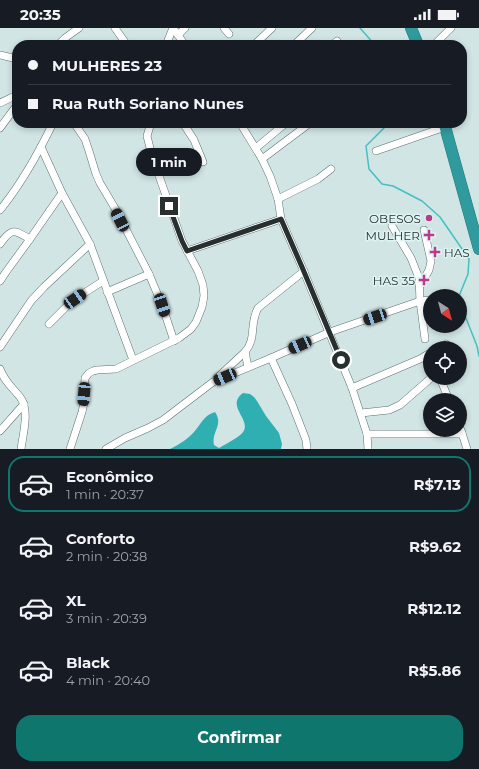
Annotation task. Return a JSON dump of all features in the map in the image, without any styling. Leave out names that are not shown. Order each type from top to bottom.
[{"type":"highway","points":[[445,128],[479,249]]},
{"type":"street","points":[[63,40],[79,28]]},
{"type":"street","points":[[115,28],[123,40]]},
{"type":"street","points":[[173,28],[182,40]]},
{"type":"street","points":[[168,40],[173,28]]},
{"type":"street","points":[[178,35],[185,28]]},
{"type":"street","points":[[259,40],[272,28]]},
{"type":"street","points":[[299,40],[312,28]]},
{"type":"street","points":[[439,40],[451,28]]},
{"type":"street","points":[[0,55],[12,58]]},
{"type":"street","points":[[0,102],[12,97]]},
{"type":"street","points":[[0,128],[12,112]]},
{"type":"street","points":[[0,210],[18,186],[41,147],[50,128]]},
{"type":"street","points":[[77,128],[85,140],[100,183],[116,210],[149,274],[162,305],[174,341]]},
{"type":"street","points":[[70,449],[84,403],[85,378],[89,373],[93,371],[116,369],[174,341],[186,333],[196,322],[202,308],[204,296],[203,285],[198,270],[187,251],[174,219],[152,156],[148,136],[150,128]]},
{"type":"street","points":[[186,128],[194,140],[203,162]]},
{"type":"street","points":[[243,128],[262,158],[270,176],[278,199],[281,219],[330,332],[361,413],[367,434],[368,449]]},
{"type":"street","points":[[256,148],[280,128]]},
{"type":"street","points":[[262,158],[303,128]]},
{"type":"street","points":[[376,151],[436,128]]},
{"type":"street","points":[[41,147],[62,193],[90,244],[133,360]]},
{"type":"street","points":[[278,199],[318,180],[331,169]]},
{"type":"street","points":[[0,282],[62,193]]},
{"type":"street","points":[[187,251],[281,219]]},
{"type":"street","points":[[392,226],[411,258],[419,278],[420,301],[425,339]]},
{"type":"street","points":[[420,286],[430,270],[431,261],[424,230]]},
{"type":"street","points":[[0,244],[6,235],[14,231],[30,239]]},
{"type":"street","points":[[0,347],[31,301],[90,244]]},
{"type":"street","points":[[106,449],[163,420],[213,382],[249,347],[252,342],[254,315],[258,308],[304,271]]},
{"type":"street","points":[[107,292],[149,274]]},
{"type":"street","points":[[49,324],[75,299],[103,281]]},
{"type":"street","points":[[213,382],[330,332],[423,301]]},
{"type":"street","points":[[245,352],[248,367]]},
{"type":"street","points":[[352,388],[423,357]]},
{"type":"street","points":[[271,358],[292,404],[306,440],[307,449]]},
{"type":"street","points":[[0,369],[6,382],[21,398],[24,404],[25,416],[21,449]]},
{"type":"street","points":[[361,413],[389,410],[400,405],[423,385]]},
{"type":"street","points":[[0,431],[24,404]]},
{"type":"street","points":[[367,434],[423,432]]},
{"type":"street","points":[[463,437],[467,449]]},
{"type":"shaded area","points":[[243,393],[250,394],[254,397],[279,433],[282,444],[281,449],[170,449],[189,437],[205,418],[211,413],[215,412],[218,425],[214,436],[214,445],[219,448],[239,436],[245,427],[237,408],[238,398]]},
{"type":"waterway","points":[[360,28],[371,40]]},
{"type":"waterway","points":[[384,128],[366,146],[369,169],[382,184],[393,186],[422,201],[440,217],[469,259],[468,274],[462,289]]},
{"type":"waterway","points":[[467,321],[477,346],[479,356]]},
{"type":"place","name":"OBESOS","points":[[429,218]]},
{"type":"place","name":"MULHER","points":[[429,235]]},
{"type":"place","name":"HAS","points":[[435,252]]},
{"type":"place","name":"HAS 35","points":[[424,280]]},
{"type":"route","points":[[169,206],[187,251],[281,219],[341,360]]}]
